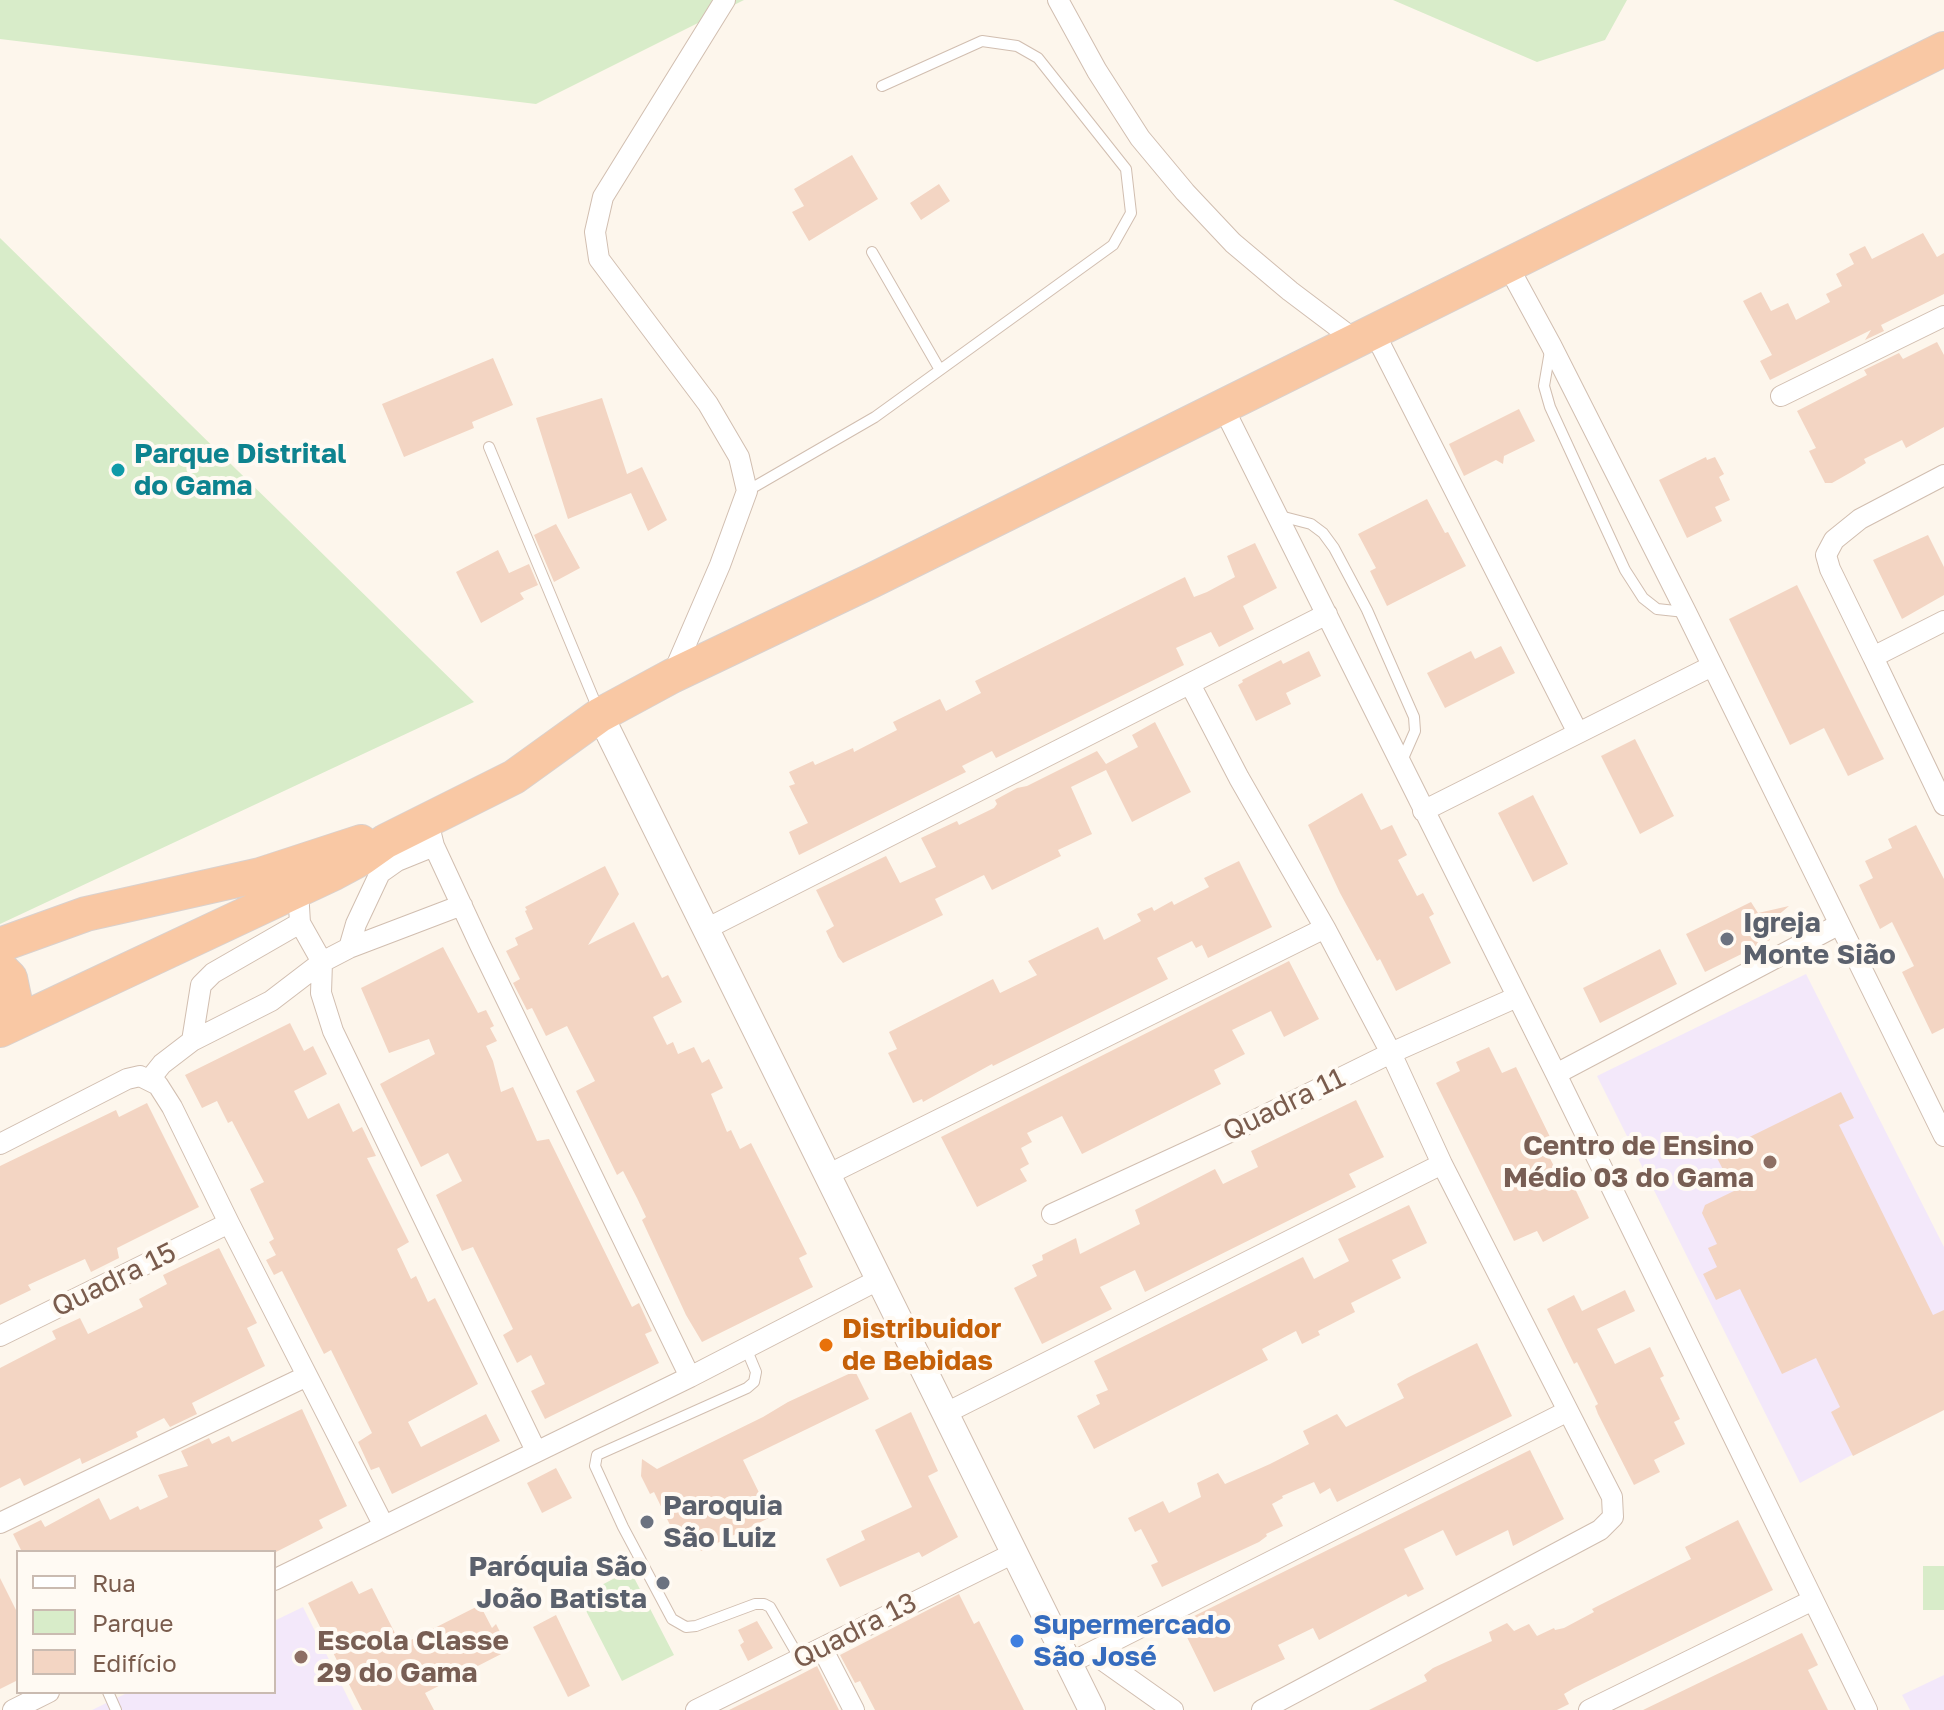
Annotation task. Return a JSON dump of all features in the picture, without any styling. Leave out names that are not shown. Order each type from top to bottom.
[{"type":"highway","points":[[0,945],[86,914],[260,875],[362,842],[431,834],[600,715],[672,676],[1944,49]]},
{"type":"highway","points":[[5,1028],[299,907],[386,841]]},
{"type":"highway","points":[[0,968],[10,978],[15,1002],[5,1028]]},
{"type":"street","points":[[672,676],[720,565],[747,491],[739,457],[708,404],[599,259],[595,232],[603,197],[725,0]]},
{"type":"street","points":[[1058,0],[1097,71],[1140,138],[1185,192],[1233,243],[1290,291],[1347,334],[1369,332],[1578,733]]},
{"type":"street","points":[[1508,266],[1686,612],[1944,1136]]},
{"type":"street","points":[[1781,396],[1944,316]]},
{"type":"street","points":[[1223,407],[1556,1074],[1867,1710]]},
{"type":"street","points":[[1944,475],[1860,519],[1834,540],[1826,555],[1873,657],[1937,770],[1944,805]]},
{"type":"street","points":[[704,930],[1327,614]]},
{"type":"street","points":[[1873,657],[1944,621]]},
{"type":"street","points":[[1423,811],[1712,666]]},
{"type":"street","points":[[1190,684],[1391,1053],[1442,1164],[1612,1497],[1613,1517],[1600,1530],[1262,1710]]},
{"type":"street","points":[[600,715],[1014,1553],[1082,1658],[1092,1710]]},
{"type":"street","points":[[349,948],[356,924],[380,873],[431,834],[462,905],[690,1377]]},
{"type":"street","points":[[150,1079],[162,1064],[192,1041],[271,1001],[322,962],[349,948],[462,905]]},
{"type":"street","points":[[192,1041],[201,985],[299,907],[322,962],[321,993],[333,1031],[536,1451]]},
{"type":"street","points":[[1556,1074],[1838,925]]},
{"type":"street","points":[[827,1175],[1325,928]]},
{"type":"street","name":"Quadra 11","points":[[1052,1214],[1243,1126],[1391,1053],[1517,997]]},
{"type":"street","points":[[0,1144],[127,1079],[140,1076],[158,1085],[172,1107],[384,1526]]},
{"type":"street","points":[[946,1413],[1442,1164]]},
{"type":"street","name":"Quadra 15","points":[[0,1336],[229,1223]]},
{"type":"street","points":[[276,1579],[690,1377],[878,1280]]},
{"type":"street","points":[[0,1523],[307,1376]]},
{"type":"street","points":[[1082,1658],[1566,1412]]},
{"type":"street","name":"Quadra 13","points":[[696,1710],[1014,1553]]},
{"type":"street","points":[[1589,1710],[1813,1600]]},
{"type":"street","points":[[822,1648],[854,1710]]},
{"type":"street","points":[[1082,1658],[1173,1710]]},
{"type":"street","points":[[13,1710],[45,1694]]},
{"type":"lane","points":[[747,491],[854,431],[1113,245],[1131,213],[1126,169],[1038,58],[1017,46],[982,41],[882,86]]},
{"type":"lane","points":[[872,252],[940,370]]},
{"type":"lane","points":[[1551,345],[1544,386],[1550,407],[1625,570],[1643,598],[1657,609],[1686,612]]},
{"type":"lane","points":[[489,447],[600,715]]},
{"type":"lane","points":[[1278,516],[1311,524],[1323,533],[1367,610],[1414,717],[1415,731],[1401,763]]},
{"type":"lane","points":[[746,1347],[756,1372],[754,1382],[747,1388],[597,1455],[595,1466],[623,1527],[672,1619],[686,1627],[696,1626],[755,1604],[764,1604],[770,1607],[800,1659]]},
{"type":"shaded area","name":"Centro de Ensino Médio 03 do Gama","points":[[1806,974],[1944,1247],[1944,1405],[1800,1483],[1597,1076]]},
{"type":"shaded area","name":"Escola Classe 29 do Gama","points":[[303,1607],[354,1710],[92,1710],[125,1694],[276,1694],[276,1620]]},
{"type":"shaded area","points":[[1944,1675],[1944,1710],[1910,1710],[1902,1695]]},
{"type":"green space","points":[[0,0],[744,0],[536,104],[0,39]]},
{"type":"green space","points":[[1393,0],[1627,0],[1605,40],[1537,62]]},
{"type":"green space","name":"Parque Distrital do Gama","points":[[0,238],[474,702],[0,924]]},
{"type":"green space","points":[[1923,1566],[1944,1566],[1944,1610],[1923,1610]]},
{"type":"green space","points":[[630,1570],[674,1655],[622,1681],[579,1597]]},
{"type":"building","points":[[852,155],[878,199],[809,241],[792,212],[804,206],[794,189]]},
{"type":"building","points":[[939,184],[950,201],[921,220],[910,203]]},
{"type":"building","points":[[1923,233],[1937,257],[1944,253],[1944,294],[1881,325],[1884,331],[1865,340],[1871,330],[1770,380],[1760,361],[1772,355],[1743,301],[1761,292],[1771,311],[1788,303],[1796,320],[1830,302],[1826,294],[1842,286],[1836,274],[1854,264],[1849,254],[1865,246],[1872,259]]},
{"type":"building","points":[[1937,342],[1944,355],[1944,427],[1906,448],[1902,440],[1864,459],[1866,463],[1832,483],[1825,483],[1809,451],[1816,448],[1797,411],[1867,375],[1864,370],[1899,353],[1903,359]]},
{"type":"building","points":[[493,358],[513,405],[472,422],[474,428],[404,457],[382,404]]},
{"type":"building","points":[[602,398],[627,474],[642,467],[667,520],[648,531],[631,493],[568,519],[536,418]]},
{"type":"building","points":[[1519,409],[1535,441],[1504,456],[1503,464],[1496,460],[1464,476],[1449,444]]},
{"type":"building","points":[[1706,457],[1707,460],[1715,457],[1724,474],[1719,477],[1730,500],[1715,507],[1722,521],[1687,538],[1659,480]]},
{"type":"building","points":[[1427,499],[1466,566],[1387,606],[1370,571],[1376,568],[1358,534]]},
{"type":"building","points":[[556,524],[580,568],[554,582],[534,535]]},
{"type":"building","points":[[1928,535],[1944,567],[1944,595],[1902,619],[1873,560]]},
{"type":"building","points":[[1255,543],[1277,588],[1243,606],[1254,629],[1219,647],[1211,632],[1176,648],[1184,665],[996,758],[992,751],[962,766],[966,772],[799,855],[789,832],[808,823],[789,786],[795,784],[789,772],[813,761],[815,765],[853,748],[854,752],[897,730],[893,722],[940,699],[946,711],[981,693],[975,681],[1185,577],[1194,597],[1207,592],[1235,577],[1227,556]]},
{"type":"building","points":[[498,550],[509,573],[529,564],[538,585],[520,593],[524,599],[481,623],[456,572]]},
{"type":"building","points":[[1797,585],[1884,759],[1848,776],[1824,728],[1790,745],[1729,619]]},
{"type":"building","points":[[1501,646],[1515,673],[1445,708],[1427,673],[1471,651],[1475,659]]},
{"type":"building","points":[[1309,651],[1321,676],[1286,693],[1291,704],[1256,721],[1238,685],[1281,660],[1283,664]]},
{"type":"building","points":[[1155,722],[1191,792],[1132,822],[1106,770],[1071,787],[1092,834],[1058,850],[1061,856],[992,890],[984,875],[935,899],[943,915],[843,963],[838,957],[826,931],[834,926],[816,890],[886,856],[900,883],[936,867],[921,838],[957,821],[959,825],[994,808],[997,804],[995,800],[1097,751],[1106,764],[1138,747],[1132,735]]},
{"type":"building","points":[[1635,739],[1674,816],[1640,834],[1601,756]]},
{"type":"building","points":[[1362,793],[1381,830],[1392,825],[1407,855],[1398,860],[1417,896],[1423,893],[1434,914],[1429,917],[1451,963],[1396,991],[1340,893],[1308,825]]},
{"type":"building","points":[[1533,795],[1568,864],[1533,882],[1498,813]]},
{"type":"building","points":[[1916,825],[1944,879],[1944,1028],[1932,1034],[1902,972],[1914,966],[1892,922],[1880,929],[1859,885],[1873,878],[1865,861],[1892,848],[1888,839]]},
{"type":"building","points":[[1239,861],[1272,927],[1208,958],[1202,945],[1196,948],[1192,941],[1157,958],[1168,979],[992,1064],[923,1102],[922,1099],[913,1103],[888,1053],[897,1049],[889,1032],[993,979],[1000,993],[1037,975],[1028,961],[1098,927],[1104,940],[1141,921],[1137,914],[1152,907],[1154,911],[1172,901],[1174,905],[1209,887],[1204,878]]},
{"type":"building","points":[[605,866],[619,894],[588,945],[634,922],[662,978],[668,975],[682,1002],[653,1017],[667,1045],[673,1042],[678,1054],[694,1047],[702,1063],[709,1059],[723,1088],[711,1094],[727,1132],[731,1130],[740,1149],[751,1143],[807,1254],[799,1258],[813,1287],[702,1342],[686,1315],[642,1220],[646,1217],[637,1198],[623,1171],[617,1175],[576,1091],[595,1081],[567,1026],[546,1036],[532,1008],[527,1010],[513,983],[520,979],[506,951],[518,945],[515,938],[533,929],[525,907]]},
{"type":"building","name":"Igreja Monte Sião","points":[[1751,902],[1758,913],[1789,906],[1764,927],[1770,940],[1705,972],[1686,934]]},
{"type":"building","points":[[443,947],[478,1013],[486,1010],[494,1026],[490,1028],[497,1041],[486,1046],[501,1092],[513,1087],[537,1141],[549,1139],[632,1307],[639,1303],[652,1331],[645,1334],[659,1363],[545,1419],[531,1391],[545,1384],[531,1355],[517,1363],[503,1335],[513,1329],[473,1247],[462,1251],[436,1195],[462,1181],[448,1153],[421,1167],[380,1084],[435,1054],[429,1039],[389,1053],[361,988]]},
{"type":"building","points":[[1660,949],[1677,984],[1600,1023],[1583,988]]},
{"type":"building","points":[[1289,961],[1319,1019],[1284,1037],[1271,1011],[1232,1030],[1245,1054],[1214,1070],[1221,1084],[1082,1154],[1062,1116],[1027,1133],[1032,1142],[1021,1148],[1029,1164],[1020,1169],[1027,1181],[977,1207],[941,1137]]},
{"type":"building","points":[[290,1023],[304,1051],[313,1046],[327,1074],[294,1091],[308,1119],[339,1103],[353,1132],[362,1127],[376,1156],[367,1158],[409,1242],[397,1249],[411,1279],[416,1276],[428,1302],[435,1298],[478,1384],[408,1422],[421,1447],[486,1414],[500,1441],[392,1494],[379,1467],[371,1470],[358,1442],[372,1433],[331,1350],[324,1354],[282,1271],[274,1275],[266,1260],[276,1255],[269,1242],[274,1239],[250,1189],[264,1182],[232,1121],[228,1123],[217,1101],[202,1108],[185,1075]]},
{"type":"building","points":[[1489,1047],[1502,1073],[1516,1067],[1550,1137],[1541,1141],[1559,1176],[1567,1172],[1589,1218],[1543,1242],[1537,1231],[1514,1241],[1436,1083],[1460,1071],[1456,1062]]},
{"type":"building","points":[[1841,1092],[1854,1118],[1839,1125],[1933,1315],[1944,1310],[1944,1410],[1853,1456],[1831,1412],[1840,1407],[1816,1358],[1782,1374],[1740,1289],[1716,1300],[1703,1274],[1717,1267],[1708,1248],[1717,1244],[1702,1213],[1705,1205],[1734,1191],[1715,1154]]},
{"type":"building","points":[[1356,1100],[1384,1157],[1349,1174],[1356,1187],[1145,1292],[1135,1270],[1100,1287],[1112,1309],[1042,1344],[1014,1288],[1037,1276],[1032,1265],[1043,1260],[1042,1255],[1076,1238],[1080,1254],[1140,1224],[1135,1210],[1215,1169],[1223,1184],[1258,1167],[1251,1151]]},
{"type":"building","points":[[147,1103],[199,1207],[117,1248],[119,1258],[91,1272],[85,1259],[28,1285],[31,1290],[0,1305],[0,1166],[116,1110],[119,1117]]},
{"type":"building","points":[[1409,1205],[1427,1243],[1392,1260],[1401,1278],[1351,1303],[1355,1312],[1318,1331],[1320,1335],[1302,1344],[1296,1331],[1262,1349],[1268,1360],[1094,1449],[1077,1416],[1100,1404],[1096,1395],[1108,1390],[1094,1361],[1303,1257],[1314,1279],[1349,1261],[1338,1239]]},
{"type":"building","points":[[219,1248],[257,1323],[247,1328],[265,1366],[192,1403],[197,1414],[170,1427],[164,1418],[136,1432],[138,1437],[82,1464],[80,1458],[24,1486],[20,1478],[0,1488],[0,1368],[56,1339],[52,1331],[80,1318],[88,1334],[143,1307],[139,1299],[167,1284],[163,1275]]},
{"type":"building","points":[[1625,1290],[1635,1311],[1597,1329],[1615,1364],[1650,1347],[1664,1376],[1660,1378],[1680,1419],[1674,1422],[1685,1444],[1654,1460],[1660,1472],[1634,1485],[1598,1414],[1595,1406],[1598,1404],[1547,1309],[1574,1295],[1582,1311]]},
{"type":"building","points":[[1477,1343],[1512,1416],[1337,1502],[1330,1488],[1320,1494],[1314,1482],[1282,1496],[1272,1504],[1283,1526],[1266,1534],[1259,1542],[1162,1587],[1151,1565],[1158,1562],[1141,1529],[1135,1532],[1128,1518],[1163,1501],[1169,1513],[1201,1497],[1197,1483],[1218,1473],[1225,1484],[1270,1464],[1309,1444],[1303,1431],[1337,1414],[1346,1427],[1404,1398],[1397,1384]]},
{"type":"building","points":[[855,1371],[869,1399],[743,1460],[771,1517],[701,1551],[692,1533],[674,1541],[654,1492],[650,1494],[641,1476],[642,1459],[657,1469]]},
{"type":"building","points":[[302,1409],[347,1506],[319,1520],[323,1528],[276,1552],[21,1550],[13,1534],[41,1520],[45,1527],[99,1498],[110,1520],[138,1506],[140,1510],[168,1497],[158,1475],[188,1466],[181,1451],[209,1438],[212,1444],[229,1436],[232,1442]]},
{"type":"building","points":[[911,1412],[938,1471],[928,1476],[958,1537],[922,1557],[919,1552],[840,1587],[826,1559],[865,1540],[861,1531],[912,1507],[875,1430]]},
{"type":"building","points":[[1530,1450],[1564,1519],[1513,1546],[1508,1530],[1456,1556],[1443,1530],[1404,1549],[1424,1589],[1408,1597],[1406,1594],[1319,1640],[1313,1628],[1278,1645],[1285,1659],[1214,1692],[1180,1623]]},
{"type":"building","points":[[556,1468],[572,1498],[542,1513],[527,1483]]},
{"type":"building","points":[[1738,1520],[1773,1590],[1574,1688],[1564,1694],[1569,1704],[1557,1710],[1369,1710],[1427,1681],[1424,1675],[1433,1668],[1492,1641],[1489,1632],[1507,1623],[1514,1631],[1529,1624],[1537,1636],[1554,1628],[1564,1628],[1594,1612],[1592,1609],[1691,1559],[1685,1547]]},
{"type":"building","points":[[0,1578],[16,1610],[16,1681],[0,1689]]},
{"type":"building","points":[[352,1581],[359,1594],[372,1588],[401,1645],[480,1605],[492,1628],[496,1624],[509,1650],[425,1693],[434,1710],[362,1710],[308,1603]]},
{"type":"building","points":[[959,1594],[974,1624],[979,1621],[1024,1710],[875,1710],[860,1681],[855,1683],[840,1655]]},
{"type":"building","points":[[556,1615],[590,1686],[568,1697],[533,1627]]},
{"type":"building","points":[[757,1621],[773,1648],[748,1661],[740,1645],[744,1642],[738,1630]]},
{"type":"building","points":[[1802,1633],[1818,1665],[1808,1670],[1828,1710],[1643,1710]]},
{"type":"building","points":[[817,1666],[839,1710],[729,1710],[792,1679]]},
{"type":"place","name":"Parque Distrital do Gama","points":[[118,470]]},
{"type":"place","name":"Igreja Monte Sião","points":[[1727,939]]},
{"type":"place","name":"Centro de Ensino Médio 03 do Gama","points":[[1770,1162]]},
{"type":"place","name":"Distribuidor de Bebidas","points":[[826,1345]]},
{"type":"place","name":"Paroquia São Luiz","points":[[647,1522]]},
{"type":"place","name":"Paróquia São João Batista","points":[[663,1583]]},
{"type":"place","name":"Supermercado São José","points":[[1017,1641]]},
{"type":"place","name":"Escola Classe 29 do Gama","points":[[301,1657]]}]
